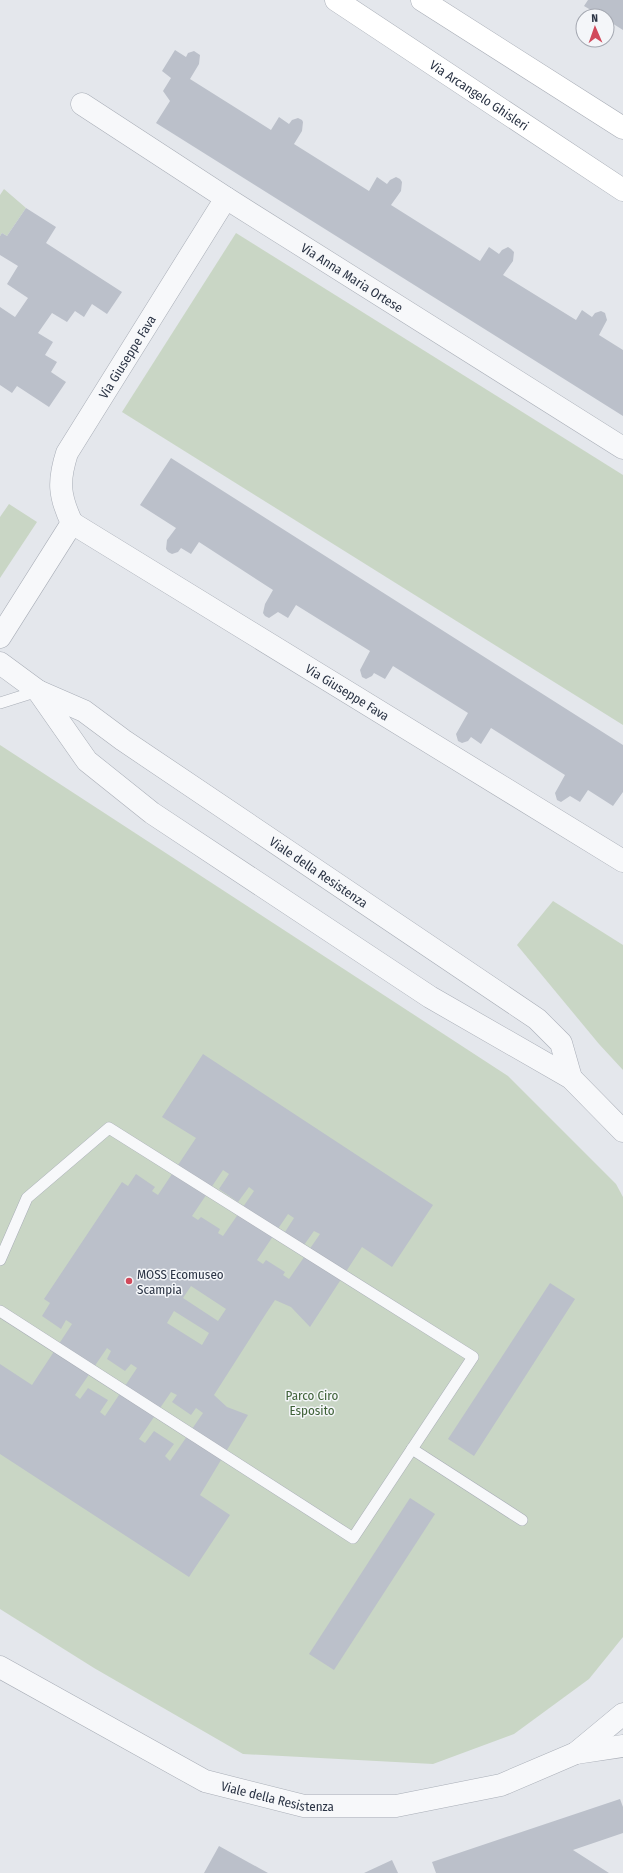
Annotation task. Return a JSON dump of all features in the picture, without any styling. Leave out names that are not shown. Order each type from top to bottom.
[{"type":"street","name":"Via Arcangelo Ghisleri","points":[[336,0],[623,190]]},
{"type":"street","points":[[422,0],[623,128]]},
{"type":"street","name":"Via Anna Maria Ortese","points":[[82,104],[226,198],[623,448]]},
{"type":"street","name":"Via Giuseppe Fava","points":[[226,198],[66,453],[60,473],[61,494],[65,508],[72,523],[623,861]]},
{"type":"street","points":[[0,637],[72,523]]},
{"type":"street","name":"Viale della Resistenza","points":[[0,663],[38,692],[84,711],[123,740],[537,1019],[561,1043],[571,1078]]},
{"type":"street","name":"Viale della Resistenza","points":[[38,692],[87,761],[152,813],[430,997],[571,1078],[623,1131]]},
{"type":"street","name":"Viale della Resistenza","points":[[0,1667],[205,1781],[304,1806],[396,1806],[501,1785],[576,1753],[623,1746]]},
{"type":"street","name":"Viale della Resistenza","points":[[576,1753],[623,1714]]},
{"type":"lane","points":[[0,703],[38,692]]},
{"type":"lane","points":[[0,1260],[27,1198],[109,1128],[473,1357],[352,1538],[0,1311]]},
{"type":"lane","points":[[412,1449],[522,1520]]},
{"type":"green space","points":[[4,189],[26,208],[7,236],[2,233],[0,236],[0,195]]},
{"type":"green space","points":[[236,233],[623,475],[623,725],[122,412]]},
{"type":"green space","points":[[9,504],[37,522],[0,578],[0,517]]},
{"type":"green space","name":"Parco Ciro Esposito","points":[[0,745],[508,1076],[616,1184],[623,1197],[623,1637],[589,1679],[514,1734],[433,1764],[243,1754],[94,1668],[0,1609]]},
{"type":"green space","points":[[553,901],[623,945],[623,1070],[599,1044],[517,945]]},
{"type":"building","points":[[588,0],[623,0],[623,30],[615,25],[615,8],[587,8],[584,6]]},
{"type":"building","points":[[175,50],[186,57],[188,53],[194,51],[200,55],[199,64],[190,79],[271,130],[279,117],[289,124],[292,120],[298,118],[302,120],[302,131],[294,144],[369,191],[377,177],[387,184],[390,180],[396,177],[400,179],[402,182],[401,191],[391,205],[480,261],[489,247],[499,254],[502,250],[508,247],[511,249],[514,252],[513,261],[503,275],[576,320],[582,310],[592,317],[595,313],[601,311],[605,313],[607,320],[599,335],[623,350],[623,416],[156,123],[170,101],[163,91],[171,78],[162,71]]},
{"type":"building","points":[[26,208],[56,227],[46,243],[122,292],[107,314],[92,304],[84,317],[75,311],[67,322],[52,313],[38,333],[53,342],[45,355],[57,362],[51,372],[66,382],[49,407],[17,386],[12,393],[0,385],[0,307],[15,317],[28,298],[7,284],[18,266],[0,255],[0,236],[2,233],[7,236]]},
{"type":"building","points":[[171,458],[623,745],[623,792],[613,806],[588,790],[580,802],[570,796],[561,802],[557,800],[555,793],[565,775],[491,728],[481,744],[471,737],[468,741],[462,743],[458,741],[456,734],[468,713],[393,666],[385,679],[374,673],[366,679],[362,677],[360,670],[370,651],[296,605],[288,618],[278,612],[269,618],[265,616],[263,613],[265,604],[273,590],[199,542],[191,554],[181,548],[178,552],[172,554],[168,552],[166,549],[167,540],[176,528],[140,505]]},
{"type":"building","points":[[203,1054],[433,1205],[392,1267],[362,1247],[310,1327],[291,1307],[275,1300],[267,1312],[214,1395],[227,1407],[248,1415],[200,1495],[230,1515],[189,1577],[0,1454],[0,1364],[32,1385],[72,1324],[66,1320],[61,1329],[42,1316],[50,1303],[44,1299],[122,1182],[128,1186],[136,1174],[155,1187],[152,1191],[158,1195],[196,1138],[162,1117]],"holes":[[[223,1170],[229,1174],[219,1189],[238,1202],[249,1187],[254,1191],[223,1236],[218,1233],[220,1229],[201,1217],[198,1220],[192,1216]],[[288,1214],[294,1218],[285,1232],[304,1245],[314,1231],[320,1234],[289,1279],[283,1275],[285,1272],[266,1260],[263,1264],[257,1260]],[[191,1286],[226,1309],[218,1321],[183,1298]],[[174,1311],[209,1333],[202,1345],[167,1323]],[[107,1348],[111,1351],[107,1359],[125,1371],[131,1364],[137,1368],[105,1416],[100,1412],[108,1400],[88,1388],[80,1399],[75,1395]],[[171,1392],[177,1395],[172,1402],[191,1415],[196,1408],[203,1413],[170,1461],[165,1456],[174,1444],[154,1431],[145,1443],[139,1439]]]},
{"type":"building","points":[[550,1283],[575,1299],[474,1456],[448,1439]]},
{"type":"building","points":[[410,1498],[435,1514],[334,1670],[309,1654]]},
{"type":"building","points":[[620,1799],[623,1807],[623,1833],[573,1850],[609,1873],[436,1873],[432,1862]]},
{"type":"building","points":[[219,1846],[268,1873],[204,1873]]},
{"type":"building","points":[[392,1860],[398,1873],[364,1873]]},
{"type":"place","name":"MOSS Ecomuseo Scampia","points":[[129,1281]]}]
